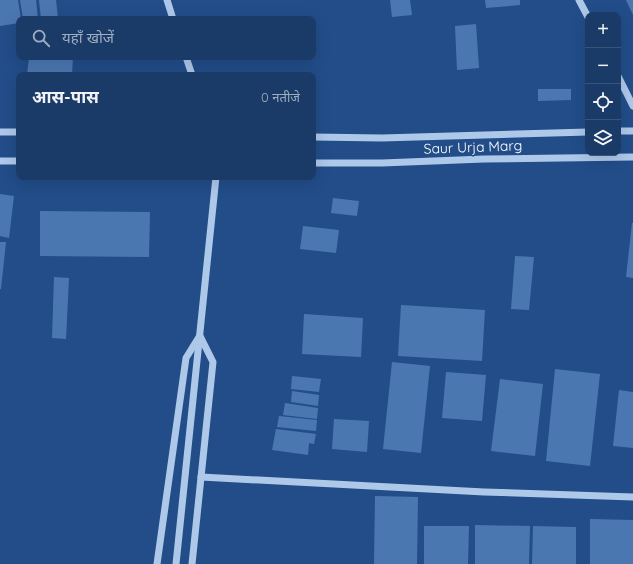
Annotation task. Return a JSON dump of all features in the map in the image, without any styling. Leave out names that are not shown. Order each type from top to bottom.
[{"type":"street","points":[[167,0],[172,16]]},
{"type":"street","points":[[579,0],[585,12]]},
{"type":"street","points":[[187,60],[191,72]]},
{"type":"street","points":[[621,82],[633,106]]},
{"type":"street","points":[[621,131],[633,131]]},
{"type":"street","points":[[0,132],[16,132]]},
{"type":"street","name":"Saur Urja Marg","points":[[316,137],[382,138],[585,132]]},
{"type":"street","name":"Saur Urja Marg","points":[[316,163],[382,163],[484,159],[633,157]]},
{"type":"street","points":[[0,161],[16,161]]},
{"type":"street","points":[[176,564],[216,180]]},
{"type":"street","points":[[192,564],[213,362],[200,335]]},
{"type":"street","points":[[157,564],[186,358],[200,335]]},
{"type":"street","points":[[201,477],[484,492],[633,497]]},
{"type":"building","points":[[0,0],[18,0],[21,16],[16,16],[16,23],[0,26]]},
{"type":"building","points":[[20,0],[36,0],[38,16],[23,16]]},
{"type":"building","points":[[39,0],[56,0],[58,16],[41,16]]},
{"type":"building","points":[[390,0],[410,0],[412,15],[392,17]]},
{"type":"building","points":[[485,0],[520,0],[520,5],[486,8]]},
{"type":"building","points":[[626,0],[633,0],[633,15]]},
{"type":"building","points":[[476,24],[479,68],[457,70],[455,26]]},
{"type":"building","points":[[29,60],[73,60],[72,72],[27,72]]},
{"type":"building","points":[[538,89],[571,89],[571,100],[538,101]]},
{"type":"building","points":[[0,194],[14,196],[9,238],[0,236]]},
{"type":"building","points":[[333,198],[359,201],[357,216],[331,213]]},
{"type":"building","points":[[40,211],[150,212],[149,257],[40,256]]},
{"type":"building","points":[[633,223],[633,278],[626,277]]},
{"type":"building","points":[[303,226],[339,230],[336,253],[300,249]]},
{"type":"building","points":[[0,242],[6,242],[1,289],[0,289]]},
{"type":"building","points":[[515,256],[534,257],[529,310],[511,309]]},
{"type":"building","points":[[54,277],[69,278],[66,339],[52,338]]},
{"type":"building","points":[[401,305],[485,310],[482,361],[398,356]]},
{"type":"building","points":[[304,314],[363,318],[361,357],[302,354]]},
{"type":"building","points":[[392,362],[430,366],[421,453],[383,449]]},
{"type":"building","points":[[555,369],[600,374],[590,466],[546,461]]},
{"type":"building","points":[[446,372],[486,375],[482,421],[442,418]]},
{"type":"building","points":[[292,376],[321,379],[319,392],[291,389]]},
{"type":"building","points":[[500,379],[543,384],[535,456],[491,451]]},
{"type":"building","points":[[619,390],[633,392],[633,448],[613,446]]},
{"type":"building","points":[[292,391],[319,395],[318,406],[291,402]]},
{"type":"building","points":[[285,403],[318,408],[317,419],[283,415]]},
{"type":"building","points":[[279,416],[317,420],[316,431],[277,427]]},
{"type":"building","points":[[334,419],[369,421],[367,452],[332,449]]},
{"type":"building","points":[[276,429],[316,434],[314,444],[309,443],[308,455],[272,450]]},
{"type":"building","points":[[375,496],[418,497],[417,564],[374,564]]},
{"type":"building","points":[[590,519],[633,520],[633,564],[590,564]]},
{"type":"building","points":[[475,525],[530,526],[529,564],[475,564]]},
{"type":"building","points":[[424,526],[469,526],[468,564],[424,564]]},
{"type":"building","points":[[533,526],[576,527],[576,564],[532,564]]}]
